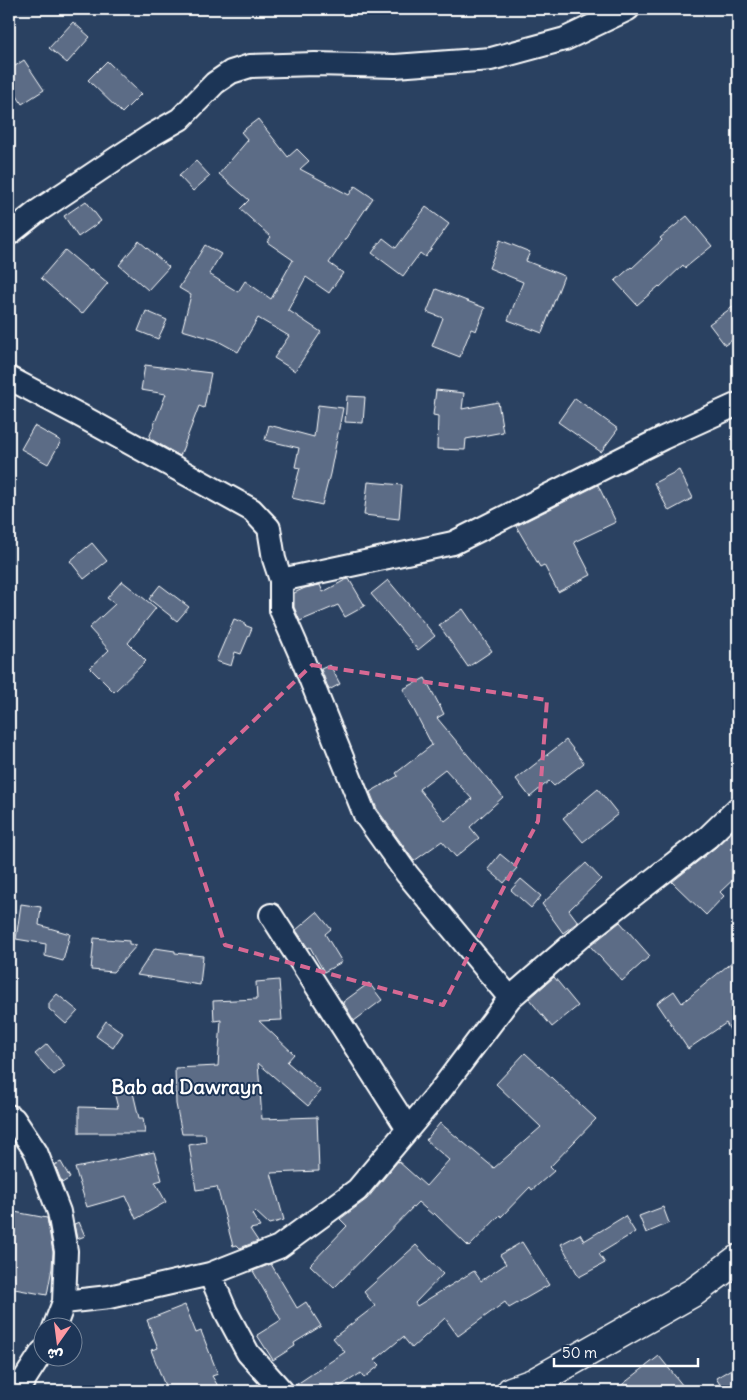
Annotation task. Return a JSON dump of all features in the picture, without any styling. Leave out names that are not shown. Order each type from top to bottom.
[{"type":"main road","points":[[511,1391],[534,1383],[694,1292],[738,1259]]},
{"type":"street","points":[[9,234],[38,211],[116,158],[180,119],[215,83],[231,72],[250,66],[315,64],[395,66],[490,59],[565,39],[628,9]]},
{"type":"street","points":[[9,378],[252,510],[269,528],[274,559],[281,580],[281,610],[365,815],[407,874],[510,998]]},
{"type":"street","points":[[281,580],[453,543],[663,438],[738,404]]},
{"type":"street","points":[[64,1302],[110,1297],[210,1274],[279,1247],[357,1190],[440,1091],[510,998],[586,932],[708,837],[738,808]]},
{"type":"street","points":[[271,915],[408,1129]]},
{"type":"street","points":[[9,1116],[14,1119],[36,1152],[59,1212],[66,1251],[64,1302],[58,1318]]},
{"type":"street","points":[[210,1274],[226,1312],[248,1353],[282,1391]]},
{"type":"street","points":[[17,1391],[32,1368]]},
{"type":"highlighted area","points":[[312,665],[547,700],[538,821],[443,1005],[225,945],[176,795]]},
{"type":"building","points":[[73,22],[90,37],[67,63],[49,48]]},
{"type":"building","points":[[24,60],[44,90],[22,104],[9,83],[9,70]]},
{"type":"building","points":[[107,61],[141,94],[122,113],[88,80]]},
{"type":"building","points":[[258,119],[288,157],[297,149],[309,161],[300,169],[349,195],[355,186],[373,198],[329,263],[343,273],[329,293],[306,277],[288,310],[321,332],[295,371],[274,358],[289,336],[258,318],[238,352],[216,340],[182,330],[191,295],[179,288],[205,245],[221,254],[209,274],[238,292],[245,281],[271,299],[293,260],[267,242],[271,237],[240,209],[249,200],[219,174],[248,140],[241,132]]},
{"type":"building","points":[[196,161],[210,176],[193,191],[179,176]]},
{"type":"building","points":[[86,201],[101,221],[78,237],[64,216]]},
{"type":"building","points":[[426,207],[449,224],[425,257],[420,253],[403,276],[372,253],[383,238],[396,248]]},
{"type":"building","points":[[687,216],[712,246],[685,268],[683,265],[660,287],[637,305],[615,281],[662,240],[660,238]]},
{"type":"building","points":[[500,240],[530,252],[526,261],[564,276],[542,333],[508,320],[523,282],[489,268]]},
{"type":"building","points":[[139,241],[169,267],[148,290],[119,265]]},
{"type":"building","points":[[65,250],[108,283],[82,314],[41,278]]},
{"type":"building","points":[[436,289],[485,308],[476,331],[471,329],[460,357],[432,346],[443,318],[427,312]]},
{"type":"building","points":[[738,303],[738,336],[725,345],[709,324]]},
{"type":"building","points":[[146,311],[167,320],[158,339],[138,331]]},
{"type":"building","points":[[145,365],[211,373],[204,408],[199,406],[180,456],[149,438],[166,394],[141,390]]},
{"type":"building","points":[[436,390],[464,393],[462,409],[498,402],[503,432],[466,439],[465,450],[437,449],[438,416],[433,415]]},
{"type":"building","points":[[347,396],[365,397],[363,423],[345,422]]},
{"type":"building","points":[[575,398],[618,429],[601,452],[558,422]]},
{"type":"building","points":[[318,405],[343,408],[322,505],[292,498],[300,468],[295,467],[299,448],[265,440],[269,425],[314,437]]},
{"type":"building","points":[[34,426],[61,441],[48,464],[21,449]]},
{"type":"building","points":[[679,470],[693,498],[669,511],[654,483]]},
{"type":"building","points":[[368,482],[402,485],[399,519],[364,515]]},
{"type":"building","points":[[598,485],[616,522],[574,542],[591,575],[558,592],[544,565],[540,567],[516,526]]},
{"type":"building","points":[[92,543],[107,561],[84,579],[70,561]]},
{"type":"building","points":[[349,579],[365,606],[345,617],[338,605],[300,621],[294,607],[294,593],[305,588],[320,585],[323,592]]},
{"type":"building","points":[[388,580],[435,636],[418,650],[371,594]]},
{"type":"building","points":[[122,581],[156,608],[128,643],[146,661],[114,692],[90,668],[109,650],[89,628],[115,604],[107,598]]},
{"type":"building","points":[[160,585],[189,607],[177,621],[149,599]]},
{"type":"building","points":[[463,609],[492,651],[468,667],[439,625]]},
{"type":"building","points":[[234,619],[252,628],[241,654],[235,652],[231,666],[216,661]]},
{"type":"building","points":[[330,665],[340,684],[329,690],[321,669]]},
{"type":"building","points":[[425,678],[444,714],[437,718],[503,797],[470,827],[479,838],[456,857],[442,841],[414,861],[377,809],[370,792],[398,776],[396,773],[432,745],[403,689]],"holes":[[[445,769],[472,799],[445,821],[419,789]]]},
{"type":"building","points":[[566,740],[584,763],[554,786],[549,781],[530,797],[516,779]]},
{"type":"building","points":[[598,789],[618,814],[583,842],[563,818]]},
{"type":"building","points":[[738,826],[738,875],[720,892],[724,896],[706,915],[672,882],[716,847]]},
{"type":"building","points":[[500,854],[517,868],[504,883],[488,869]]},
{"type":"building","points":[[586,863],[601,879],[569,910],[578,922],[563,933],[542,904]]},
{"type":"building","points":[[521,879],[541,896],[531,908],[511,890]]},
{"type":"building","points":[[21,904],[41,907],[39,925],[70,934],[63,961],[45,956],[46,944],[16,939]]},
{"type":"building","points":[[317,912],[331,929],[325,934],[342,962],[324,972],[310,947],[308,948],[296,930]]},
{"type":"building","points":[[620,922],[650,956],[622,981],[590,946]]},
{"type":"building","points":[[94,938],[129,941],[129,944],[137,945],[113,972],[91,970]]},
{"type":"building","points":[[155,948],[175,951],[175,953],[203,956],[200,985],[137,975]]},
{"type":"building","points":[[738,957],[738,1044],[726,1023],[688,1049],[657,1003],[674,991],[682,1003]]},
{"type":"building","points":[[554,977],[578,1006],[552,1027],[529,999]]},
{"type":"building","points":[[279,980],[282,1020],[259,1021],[294,1054],[287,1062],[321,1091],[308,1106],[258,1063],[262,1119],[317,1117],[319,1171],[271,1173],[284,1220],[269,1224],[255,1211],[252,1214],[260,1227],[250,1229],[258,1241],[240,1248],[237,1245],[233,1246],[217,1187],[196,1190],[189,1145],[206,1142],[205,1134],[182,1134],[176,1104],[175,1068],[218,1066],[221,1020],[214,1021],[213,1001],[257,999],[256,982]]},
{"type":"building","points":[[369,983],[382,1000],[354,1021],[343,1002]]},
{"type":"building","points":[[57,994],[78,1011],[66,1024],[49,1009],[49,1003]]},
{"type":"building","points":[[106,1021],[123,1033],[113,1048],[96,1036]]},
{"type":"building","points":[[47,1044],[65,1066],[54,1075],[35,1054]]},
{"type":"building","points":[[525,1053],[596,1119],[550,1167],[554,1171],[532,1190],[530,1187],[469,1247],[434,1213],[433,1215],[418,1202],[334,1288],[310,1265],[347,1226],[340,1219],[367,1199],[398,1161],[426,1186],[449,1160],[426,1140],[440,1123],[494,1168],[541,1127],[496,1084]]},
{"type":"building","points":[[131,1084],[139,1118],[143,1118],[145,1133],[79,1133],[79,1107],[118,1108],[113,1088]]},
{"type":"building","points":[[154,1152],[162,1180],[155,1182],[166,1202],[136,1219],[126,1196],[87,1207],[75,1168]]},
{"type":"building","points":[[61,1162],[70,1178],[62,1183],[55,1165]]},
{"type":"building","points":[[663,1207],[669,1223],[646,1233],[639,1216]]},
{"type":"building","points":[[9,1211],[47,1218],[53,1252],[47,1295],[9,1288]]},
{"type":"building","points":[[625,1216],[635,1232],[599,1254],[605,1263],[579,1277],[561,1244],[580,1234],[584,1241]]},
{"type":"building","points":[[79,1222],[85,1236],[77,1239],[74,1224]]},
{"type":"building","points":[[522,1242],[549,1285],[509,1308],[505,1302],[458,1336],[445,1318],[412,1348],[403,1337],[375,1360],[380,1365],[364,1378],[361,1373],[333,1391],[295,1391],[294,1386],[345,1352],[333,1338],[375,1306],[364,1292],[416,1245],[443,1274],[415,1303],[417,1306],[474,1271],[481,1281],[506,1264],[500,1255]]},
{"type":"building","points":[[271,1264],[297,1308],[306,1302],[321,1326],[294,1343],[295,1346],[273,1360],[257,1335],[281,1320],[253,1271]]},
{"type":"building","points":[[185,1305],[196,1333],[201,1331],[218,1374],[212,1376],[221,1391],[167,1391],[151,1350],[158,1348],[147,1320]]},
{"type":"building","points":[[659,1356],[687,1391],[614,1391]]},
{"type":"building","points":[[738,1365],[738,1391],[724,1391],[716,1378]]},
{"type":"district","name":"Bab ad Dawrayn","points":[[187,1087]]}]
